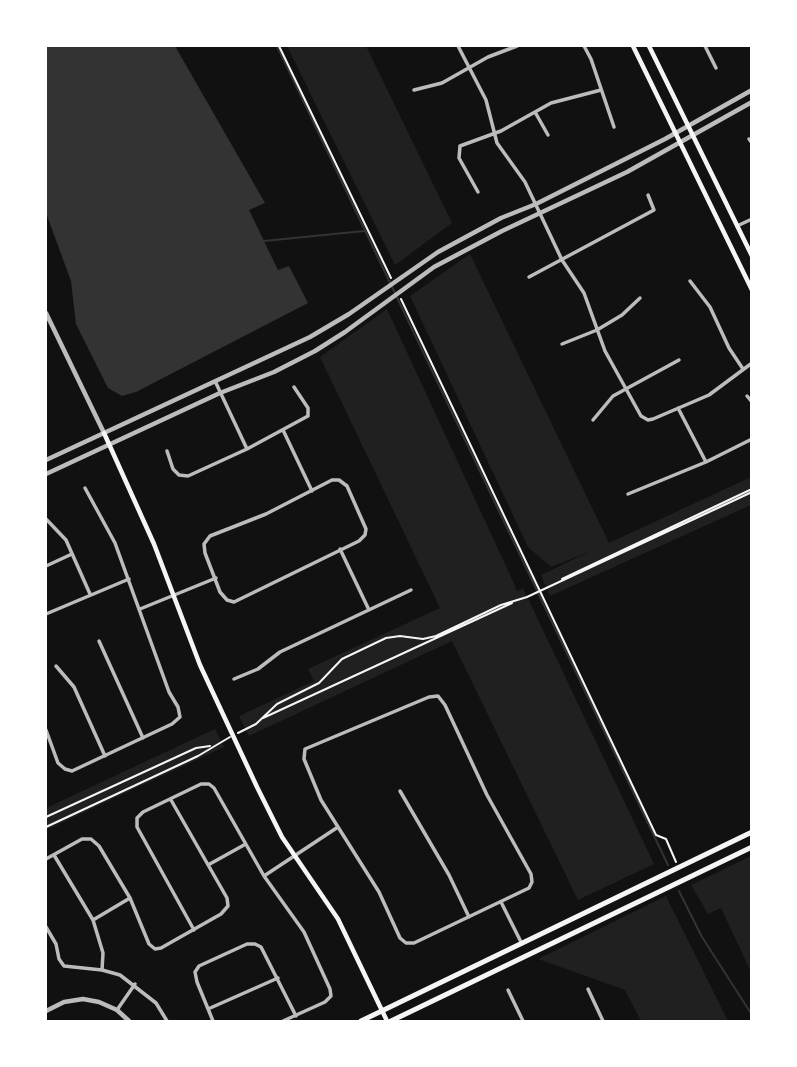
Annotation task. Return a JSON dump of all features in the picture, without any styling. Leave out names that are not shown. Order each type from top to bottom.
[{"type":"main road","points":[[634,46],[751,290]]},
{"type":"main road","points":[[649,46],[751,256]]},
{"type":"main road","points":[[104,433],[154,544],[209,685],[270,812],[294,855],[341,925],[389,1021],[751,847]]},
{"type":"main road","points":[[360,1021],[751,832]]},
{"type":"street","points":[[458,46],[486,100],[500,150],[519,173],[562,260],[584,293],[605,351],[644,418],[653,419],[709,395],[751,363]]},
{"type":"street","points":[[414,90],[442,83],[488,57],[517,46]]},
{"type":"street","points":[[584,46],[614,127]]},
{"type":"street","points":[[705,46],[716,68]]},
{"type":"street","points":[[478,192],[459,158],[460,146],[495,133],[551,103],[601,90]]},
{"type":"street","points":[[46,460],[323,330],[453,243],[688,127],[751,90]]},
{"type":"street","points":[[46,474],[315,351],[407,286],[458,254],[627,172],[751,102]]},
{"type":"street","points":[[535,112],[548,135]]},
{"type":"street","points":[[529,277],[654,210],[648,195]]},
{"type":"street","points":[[737,226],[751,219]]},
{"type":"street","points":[[690,281],[710,307],[729,348],[743,369]]},
{"type":"street","points":[[562,344],[597,330],[622,315],[640,298]]},
{"type":"street","points":[[46,313],[104,433]]},
{"type":"street","points":[[593,420],[613,396],[679,360]]},
{"type":"street","points":[[215,380],[247,449]]},
{"type":"street","points":[[167,451],[178,475],[188,476],[247,449],[308,416],[308,408],[294,387]]},
{"type":"street","points":[[747,396],[751,402]]},
{"type":"street","points":[[678,408],[706,462]]},
{"type":"street","points":[[283,430],[312,491]]},
{"type":"street","points":[[628,494],[706,462],[751,439]]},
{"type":"street","points":[[332,480],[339,480],[347,486],[366,528],[365,535],[359,541],[234,602],[228,600],[220,593],[205,553],[204,544],[210,536],[312,491],[332,480]]},
{"type":"street","points":[[46,730],[58,763],[72,771],[172,724],[180,717],[129,579],[106,524],[85,488]]},
{"type":"street","points":[[46,519],[66,540],[90,594]]},
{"type":"street","points":[[340,549],[369,610]]},
{"type":"street","points":[[46,566],[72,554]]},
{"type":"street","points":[[140,609],[216,578]]},
{"type":"street","points":[[46,614],[129,579]]},
{"type":"street","points":[[234,679],[258,669],[280,652],[411,590]]},
{"type":"street","points":[[99,641],[143,738]]},
{"type":"street","points":[[56,666],[74,687],[105,756]]},
{"type":"street","points":[[438,696],[445,705],[487,795],[531,874],[532,882],[529,888],[501,902],[414,943],[406,943],[400,938],[379,891],[338,827],[321,800],[308,771],[304,759],[305,749],[429,697],[438,696]]},
{"type":"street","points":[[194,930],[138,827],[137,818],[143,812],[201,783],[214,788],[244,845],[304,932],[327,979],[331,996],[325,1002],[283,1021]]},
{"type":"street","points":[[400,791],[449,874],[469,917]]},
{"type":"street","points":[[46,859],[82,839],[91,839],[99,846],[130,898],[149,944],[155,949],[194,930],[221,914],[228,906],[227,898],[171,800]]},
{"type":"street","points":[[264,876],[338,827]]},
{"type":"street","points":[[208,865],[244,845]]},
{"type":"street","points":[[54,855],[93,920],[103,953],[102,970]]},
{"type":"street","points":[[93,920],[130,898]]},
{"type":"street","points":[[501,902],[522,944]]},
{"type":"street","points":[[46,927],[56,944],[64,967],[102,970],[120,975],[135,984],[156,1003],[167,1021]]},
{"type":"street","points":[[213,1021],[195,972],[199,966],[247,944],[261,947],[296,1016]]},
{"type":"street","points":[[208,1009],[278,978]]},
{"type":"street","points":[[117,1010],[135,984]]},
{"type":"street","points":[[588,989],[603,1021]]},
{"type":"street","points":[[508,990],[523,1021]]},
{"type":"street","points":[[46,1011],[64,1002],[83,999],[117,1010],[129,1021]]},
{"type":"path","points":[[244,730],[261,719],[751,490]]},
{"type":"path","points":[[519,547],[656,835],[667,841],[676,862]]},
{"type":"path","points":[[261,719],[277,704],[319,682],[342,659],[375,643],[393,637],[430,638],[513,602]]},
{"type":"path","points":[[46,827],[198,756],[223,741]]},
{"type":"path","points":[[46,817],[196,748],[211,746]]},
{"type":"shaded area","points":[[46,46],[175,46],[265,203],[249,210],[278,270],[289,266],[308,303],[136,392],[122,396],[108,388],[76,324],[71,281],[46,213]]},
{"type":"shaded area","points":[[287,46],[366,46],[452,223],[395,265]]},
{"type":"shaded area","points":[[470,254],[609,543],[751,477],[751,505],[550,596],[541,575],[591,551],[551,567],[528,547],[410,296]]},
{"type":"shaded area","points":[[387,309],[516,588],[514,589],[518,591],[523,588],[654,864],[578,900],[452,641],[249,736],[239,716],[314,681],[308,669],[440,608],[320,357]]},
{"type":"shaded area","points":[[215,729],[224,747],[46,830],[46,808]]},
{"type":"shaded area","points":[[751,856],[751,972],[721,908],[708,914],[691,885]]},
{"type":"shaded area","points":[[666,896],[728,1021],[641,1021],[625,990],[538,959]]},
{"type":"waterway","points":[[277,46],[668,865]]},
{"type":"waterway","points":[[264,241],[364,231]]},
{"type":"waterway","points":[[679,891],[702,937],[752,1015]]}]
